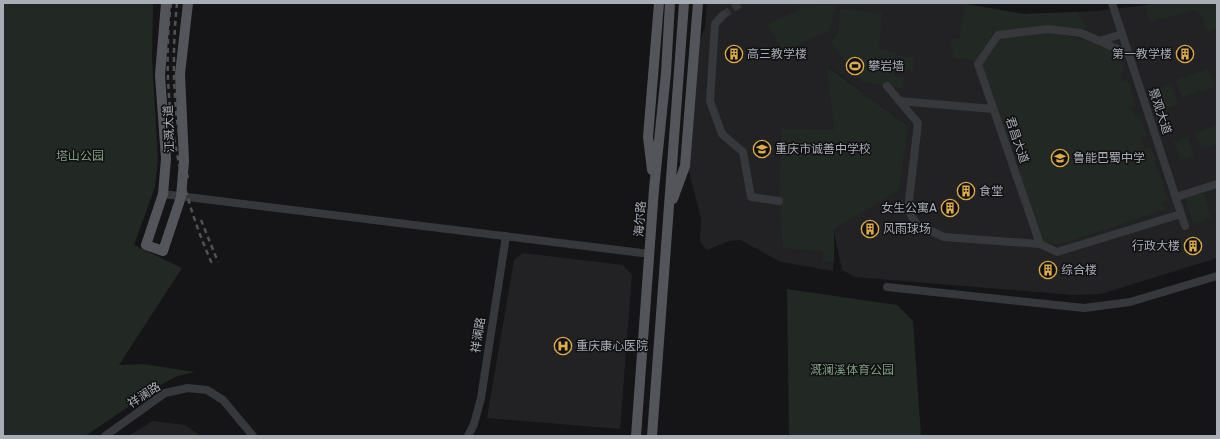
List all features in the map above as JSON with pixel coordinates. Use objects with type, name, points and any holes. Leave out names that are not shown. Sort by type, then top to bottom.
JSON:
[{"type":"main road","name":"江溉大道","points":[[166,3],[160,75],[166,159],[163,194],[146,245],[163,252],[181,197],[184,161],[180,74],[188,3]]},
{"type":"main road","points":[[654,189],[648,137],[659,3]]},
{"type":"main road","name":"海尔路","points":[[636,436],[654,189],[666,73],[670,3]]},
{"type":"main road","points":[[652,436],[684,3]]},
{"type":"main road","points":[[669,212],[685,166],[698,3]]},
{"type":"street","name":"景观大道","points":[[1112,3],[1186,226]]},
{"type":"street","points":[[723,15],[715,24],[710,101],[722,134],[743,152],[751,197],[779,201]]},
{"type":"street","name":"君昌大道","points":[[1040,244],[978,64],[998,35],[1048,29],[1081,33],[1129,54]]},
{"type":"street","points":[[1099,41],[1122,34]]},
{"type":"street","points":[[886,86],[918,123],[908,209],[916,224],[944,237],[1040,244],[1057,252],[1181,214]]},
{"type":"street","points":[[899,101],[993,109]]},
{"type":"street","points":[[1176,197],[1217,184]]},
{"type":"street","points":[[163,194],[650,254]]},
{"type":"street","name":"祥澜路","points":[[468,436],[474,424],[481,398],[506,236]]},
{"type":"street","points":[[887,287],[1084,308],[1130,302],[1217,276]]},
{"type":"street","name":"祥澜路","points":[[105,436],[165,392],[188,388],[207,390],[223,400],[253,436]]},
{"type":"shaded area","name":"鲁能巴蜀中学","points":[[707,3],[961,3],[1024,14],[1098,11],[1162,3],[1217,3],[1217,258],[1101,294],[1074,295],[855,277],[842,270],[834,232],[833,271],[781,262],[740,240],[729,241],[707,250],[700,242],[701,218],[688,168],[698,46],[705,27]],"holes":[[[828,66],[908,126],[835,130]]]},
{"type":"shaded area","name":"重庆康心医院","points":[[523,253],[623,265],[632,275],[620,429],[487,418],[514,260]]},
{"type":"shaded area","points":[[153,421],[185,425],[201,436],[128,436]]},
{"type":"green space","name":"塔山公园","points":[[3,3],[153,3],[152,58],[158,160],[155,187],[134,245],[182,268],[119,365],[143,364],[195,372],[178,376],[164,383],[85,436],[3,436]]},
{"type":"green space","points":[[1162,3],[1217,3],[1217,28],[1207,32],[1201,14],[1194,10],[1150,22],[1145,5]]},
{"type":"green space","points":[[801,4],[836,5],[829,31],[783,51],[767,24],[797,11]]},
{"type":"green space","points":[[965,4],[1024,14],[1077,12],[1088,29],[1047,26],[994,32],[976,60],[954,59],[950,39],[960,39],[961,22]]},
{"type":"green space","points":[[840,9],[882,13],[879,50],[895,52],[896,55],[914,58],[913,71],[894,69],[894,76],[904,77],[903,89],[862,81],[830,42],[838,34]]},
{"type":"green space","points":[[1048,31],[1087,41],[1118,53],[1125,72],[1120,74],[1122,82],[1128,80],[1136,106],[1131,107],[1134,116],[1139,115],[1147,136],[1141,138],[1144,148],[1151,147],[1168,201],[1162,202],[1165,210],[1057,245],[1043,242],[1018,166],[1029,163],[1019,134],[1008,137],[982,64],[1000,40]]},
{"type":"green space","points":[[827,66],[908,126],[899,190],[834,229],[834,261],[823,261],[822,251],[783,248],[779,194],[782,129],[834,130]]},
{"type":"green space","points":[[1208,69],[1215,87],[1182,97],[1176,80]]},
{"type":"green space","points":[[1171,84],[1178,104],[1164,109],[1157,88]]},
{"type":"green space","points":[[1217,125],[1217,144],[1201,149],[1195,133]]},
{"type":"green space","points":[[1188,137],[1194,156],[1180,160],[1174,141]]},
{"type":"green space","points":[[1204,193],[1211,218],[1193,224],[1185,198]]},
{"type":"green space","name":"溉澜溪体育公园","points":[[787,289],[897,305],[913,321],[921,436],[789,436]]},
{"type":"tunnel","points":[[723,15],[741,3]]},
{"type":"railway","points":[[171,3],[168,36],[168,70],[174,137],[189,203],[213,266]]},
{"type":"railway","points":[[177,3],[174,47],[176,113],[188,178]]},
{"type":"railway","points":[[201,220],[218,262]]},
{"type":"place","name":"高三教学楼","points":[[734,54]]},
{"type":"place","name":"第一教学楼","points":[[1185,54]]},
{"type":"place","name":"攀岩墙","points":[[855,66]]},
{"type":"place","name":"重庆市诚善中学校","points":[[762,149]]},
{"type":"place","name":"鲁能巴蜀中学","points":[[1060,158]]},
{"type":"place","name":"食堂","points":[[966,191]]},
{"type":"place","name":"女生公寓A","points":[[950,208]]},
{"type":"place","name":"风雨球场","points":[[870,229]]},
{"type":"place","name":"行政大楼","points":[[1193,246]]},
{"type":"place","name":"综合楼","points":[[1048,270]]},
{"type":"place","name":"重庆康心医院","points":[[563,346]]}]
